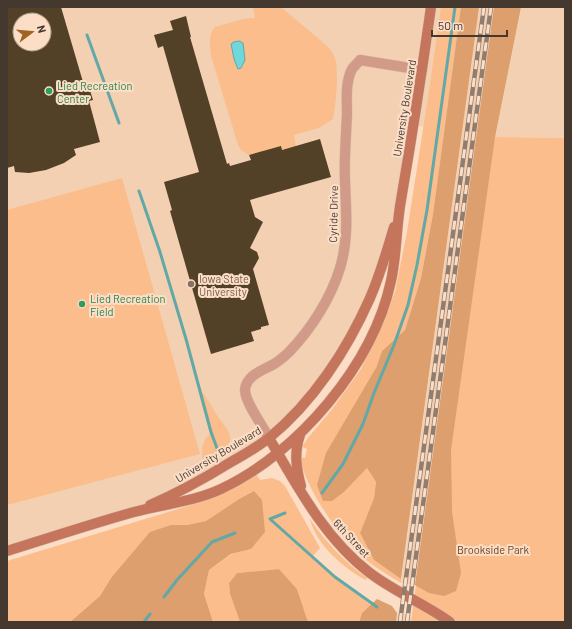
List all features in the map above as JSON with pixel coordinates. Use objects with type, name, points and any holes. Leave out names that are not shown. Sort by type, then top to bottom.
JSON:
[{"type":"main road","name":"University Boulevard","points":[[7,551],[136,512],[197,498],[219,490],[278,454],[325,407],[348,376],[365,349],[385,302],[391,282],[395,260],[399,212],[431,7]]},
{"type":"main road","name":"University Boulevard","points":[[136,512],[213,473],[269,438],[311,396],[326,377],[339,356],[370,298],[399,212]]},
{"type":"main road","points":[[300,433],[296,450],[296,460],[298,474],[305,497]]},
{"type":"main road","name":"6th Street","points":[[269,438],[316,515],[351,557],[389,586],[450,622]]},
{"type":"street","name":"Cyride Drive","points":[[269,438],[248,402],[245,389],[247,383],[253,376],[259,371],[275,364],[290,351],[319,314],[335,285],[347,235],[345,180],[346,133],[348,83],[352,69],[360,60],[422,70]]},
{"type":"shaded area","name":"Iowa State University","points":[[7,7],[565,7],[565,138],[495,137],[477,134],[415,585],[401,583],[462,132],[414,125],[399,212],[380,270],[334,358],[282,426],[159,501],[7,549]]},
{"type":"shaded area","points":[[461,7],[479,7],[401,579],[374,560],[360,533],[374,498],[376,482],[367,468],[345,491],[332,501],[323,501],[317,485],[326,453],[376,368],[382,351],[405,330],[421,278],[433,214]]},
{"type":"shaded area","points":[[494,7],[521,7],[495,137],[451,450],[452,512],[461,573],[456,591],[444,596],[429,593],[415,585]]},
{"type":"shaded area","points":[[254,491],[262,500],[265,532],[251,549],[231,554],[209,570],[204,594],[213,622],[70,622],[100,596],[111,578],[150,532],[171,525],[187,525],[206,521]]},
{"type":"shaded area","points":[[279,569],[297,589],[308,622],[240,622],[230,594],[229,583],[237,573]]},
{"type":"shaded area","points":[[377,599],[392,606],[397,613],[396,622],[359,622],[362,613]]},
{"type":"shaded area","points":[[397,613],[411,615],[411,622],[396,622]]},
{"type":"green space","points":[[253,7],[281,7],[326,45],[335,58],[337,79],[333,119],[319,128],[294,135],[296,146],[282,150],[249,155],[241,150],[238,145],[211,56],[210,40],[211,33],[215,27],[243,19],[255,18]]},
{"type":"green space","points":[[441,7],[461,7],[433,214],[421,278],[405,330],[382,351],[376,368],[345,491],[367,468],[376,482],[374,498],[360,533],[374,560],[401,579],[401,583],[376,568],[346,540],[321,506],[307,480],[300,457],[305,458],[307,449],[302,447],[307,439],[333,408],[361,369],[381,328],[395,292],[407,232]]},
{"type":"green space","name":"Brookside Park","points":[[477,134],[495,137],[565,138],[565,622],[411,622]]},
{"type":"green space","name":"Lied Recreation Field","points":[[122,178],[200,454],[7,505],[7,210]]},
{"type":"green space","points":[[203,393],[227,429],[230,436],[230,441],[228,446],[221,454],[203,464],[203,444],[210,434],[200,398],[200,394]]},
{"type":"green space","points":[[257,475],[260,480],[272,478],[280,481],[285,486],[320,548],[312,557],[335,578],[371,605],[362,613],[359,622],[308,622],[297,589],[279,569],[237,573],[229,583],[230,594],[240,622],[213,622],[204,594],[209,570],[232,554],[251,549],[254,491],[206,521],[187,525],[171,525],[111,578],[100,596],[70,622],[7,622],[7,561],[201,502]]},
{"type":"green space","points":[[310,519],[322,536],[351,565],[367,578],[366,580],[340,562],[324,546],[313,528]]},
{"type":"water","points":[[239,41],[243,43],[245,60],[241,68],[238,69],[231,44]]},
{"type":"building","name":"Lied Recreation Center","points":[[7,7],[61,7],[83,82],[87,81],[93,100],[89,101],[100,142],[74,149],[76,155],[64,163],[46,170],[29,173],[15,172],[14,166],[7,168]]},
{"type":"building","points":[[186,16],[190,37],[227,164],[229,163],[230,166],[251,160],[249,155],[281,146],[282,150],[320,139],[331,177],[250,200],[255,217],[263,222],[250,248],[257,252],[259,258],[253,269],[269,325],[251,332],[254,341],[211,354],[170,211],[172,210],[164,182],[199,172],[163,46],[158,48],[154,35],[173,30],[170,21]]},
{"type":"waterway","points":[[322,493],[343,464],[363,424],[408,305],[427,210],[455,7]]},
{"type":"waterway","points":[[87,35],[119,123]]},
{"type":"waterway","points":[[139,191],[160,252],[186,339],[211,432],[218,451]]},
{"type":"waterway","points":[[285,513],[270,519],[335,577],[377,607]]},
{"type":"waterway","points":[[164,597],[177,580],[212,542],[235,533]]},
{"type":"waterway","points":[[144,622],[150,614]]},
{"type":"railway","points":[[400,622],[484,7]]},
{"type":"railway","points":[[407,622],[491,7]]},
{"type":"place","name":"Lied Recreation Center","points":[[49,91]]},
{"type":"place","name":"Iowa State University","points":[[191,284]]},
{"type":"place","name":"Lied Recreation Field","points":[[82,304]]}]
